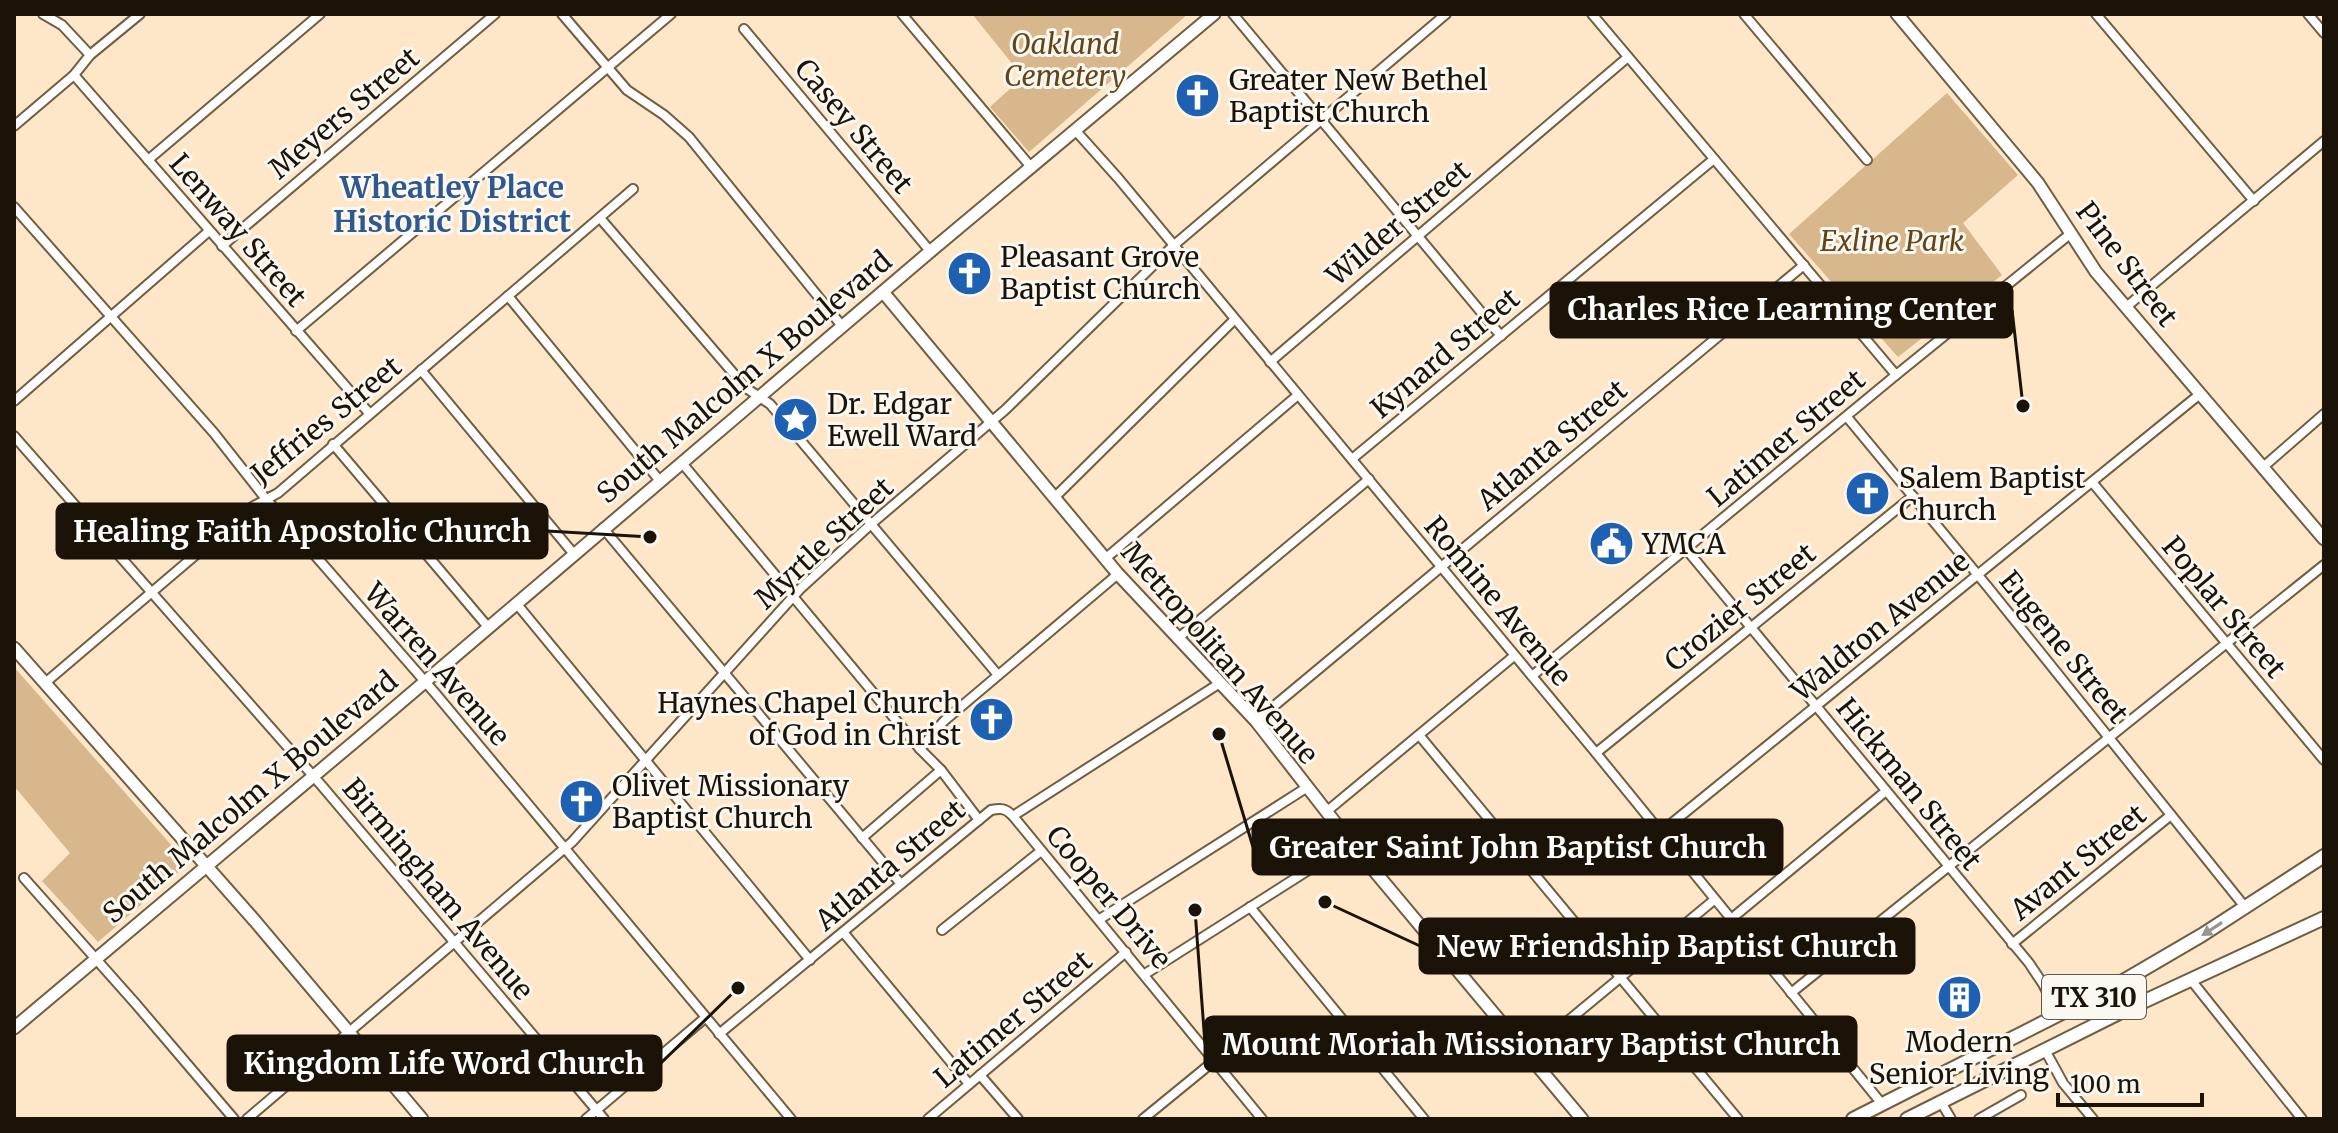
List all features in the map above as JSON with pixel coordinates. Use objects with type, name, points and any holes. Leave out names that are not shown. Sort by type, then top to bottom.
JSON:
[{"type":"main road","name":"TX 310","points":[[1853,1119],[2059,1015],[2158,961],[2324,856]]},
{"type":"main road","name":"TX 310","points":[[1907,1119],[2324,918]]},
{"type":"street","points":[[43,14],[62,25],[90,55]]},
{"type":"street","points":[[14,126],[74,75],[90,55],[140,14]]},
{"type":"street","points":[[148,160],[320,14]]},
{"type":"street","name":"Meyers Street","points":[[222,246],[495,14]]},
{"type":"street","points":[[562,14],[627,90],[664,115],[689,137],[842,326]]},
{"type":"street","points":[[296,331],[671,14]]},
{"type":"street","points":[[902,14],[1031,167]]},
{"type":"street","name":"South Malcolm X Boulevard","points":[[14,1028],[1214,14]]},
{"type":"street","points":[[1233,14],[1501,336]]},
{"type":"street","name":"Myrtle Street","points":[[247,1119],[565,848],[793,597],[870,525],[993,422],[1173,246],[1446,14]]},
{"type":"street","points":[[1592,14],[1896,375]]},
{"type":"street","points":[[1744,14],[1867,160]]},
{"type":"street","name":"Pine Street","points":[[1897,14],[2038,183],[2086,260],[2125,308],[2324,539]]},
{"type":"street","points":[[2096,14],[2254,201]]},
{"type":"street","points":[[2308,14],[2324,33]]},
{"type":"street","name":"Casey Street","points":[[744,29],[930,251]]},
{"type":"street","name":"Wilder Street","points":[[1270,362],[1628,57]]},
{"type":"street","name":"Lenway Street","points":[[74,75],[369,413]]},
{"type":"street","name":"Romine Avenue","points":[[1075,130],[1369,479],[1882,1104]]},
{"type":"street","points":[[2125,308],[2324,141]]},
{"type":"street","name":"Kynard Street","points":[[1352,459],[1714,159]]},
{"type":"street","name":"Jeffries Street","points":[[45,683],[252,507],[278,493],[633,189]]},
{"type":"street","name":"Warren Avenue","points":[[14,207],[214,433],[266,499],[424,681],[791,1119]]},
{"type":"street","points":[[600,218],[746,388],[770,404],[998,675]]},
{"type":"street","points":[[14,401],[209,231]]},
{"type":"street","name":"Latimer Street","points":[[1532,676],[2070,234]]},
{"type":"street","name":"Atlanta Street","points":[[1256,721],[1804,265]]},
{"type":"street","name":"Metropolitan Avenue","points":[[883,292],[1118,574],[1256,721],[1351,843],[1582,1119]]},
{"type":"street","points":[[508,296],[660,481]]},
{"type":"street","points":[[1055,497],[1234,320]]},
{"type":"street","points":[[421,370],[573,553]]},
{"type":"street","name":"Waldron Avenue","points":[[1661,832],[2200,394]]},
{"type":"street","points":[[1106,558],[1298,395]]},
{"type":"street","points":[[2262,468],[2324,414]]},
{"type":"street","name":"Eugene Street","points":[[1847,417],[2245,907]]},
{"type":"street","name":"Birmingham Avenue","points":[[14,436],[313,776],[604,1119]]},
{"type":"street","points":[[333,444],[488,627]]},
{"type":"street","points":[[682,463],[920,749],[941,770],[979,820]]},
{"type":"street","points":[[1177,639],[1369,479]]},
{"type":"street","name":"Poplar Street","points":[[2092,482],[2324,760]]},
{"type":"street","name":"Crozier Street","points":[[1596,753],[1913,496]]},
{"type":"street","points":[[603,528],[901,884]]},
{"type":"street","name":"Hickman Street","points":[[1686,549],[2012,944],[2043,984],[2059,1015]]},
{"type":"street","points":[[1791,993],[2324,565]]},
{"type":"street","points":[[920,749],[944,721],[1118,574]]},
{"type":"street","points":[[516,603],[810,960]]},
{"type":"street","points":[[14,648],[255,921],[422,1119]]},
{"type":"street","points":[[1326,812],[1514,656]]},
{"type":"street","name":"Atlanta Street","points":[[719,1034],[991,810],[1006,809],[1013,816],[1220,683]]},
{"type":"street","points":[[1419,735],[1738,1119]]},
{"type":"street","points":[[862,838],[941,770]]},
{"type":"street","name":"Latimer Street","points":[[1100,919],[1306,788]]},
{"type":"street","points":[[1731,919],[1886,791]]},
{"type":"street","name":"Avant Street","points":[[2012,944],[2171,815]]},
{"type":"street","name":"Cooper Drive","points":[[1013,816],[1262,1119]]},
{"type":"street","points":[[1145,974],[1351,843]]},
{"type":"street","points":[[942,930],[1041,851]]},
{"type":"street","points":[[24,878],[234,1119]]},
{"type":"street","points":[[1528,1054],[1714,900]]},
{"type":"street","points":[[1250,907],[1424,1119]]},
{"type":"street","points":[[843,932],[969,1084]]},
{"type":"street","name":"Latimer Street","points":[[928,1119],[1126,952]]},
{"type":"street","points":[[2191,980],[2302,1119]]},
{"type":"street","points":[[586,1119],[705,1018]]},
{"type":"street","points":[[2045,1050],[2063,1083],[2093,1119]]},
{"type":"street","points":[[1143,1119],[1214,1061]]},
{"type":"street","points":[[980,1075],[1018,1119]]},
{"type":"street","points":[[1979,1119],[2021,1095]]},
{"type":"street","points":[[1941,1102],[1951,1119]]},
{"type":"green space","name":"Oakland Cemetery","points":[[972,14],[1188,14],[1029,152],[990,107],[1023,77]]},
{"type":"green space","name":"Exline Park","points":[[1947,93],[2018,175],[1963,223],[2002,275],[1898,357],[1789,234]]},
{"type":"green space","points":[[14,667],[188,864],[98,942],[42,881],[70,853],[14,786]]},
{"type":"place","name":"Greater New Bethel Baptist Church","points":[[1198,96]]},
{"type":"place","name":"Pleasant Grove Baptist Church","points":[[969,273]]},
{"type":"place","name":"Charles Rice Learning Center","points":[[2023,406]]},
{"type":"place","name":"Dr. Edgar Ewell Ward","points":[[796,420]]},
{"type":"place","name":"Salem Baptist Church","points":[[1868,494]]},
{"type":"place","name":"Healing Faith Apostolic Church","points":[[650,537]]},
{"type":"place","name":"YMCA","points":[[1611,544]]},
{"type":"place","name":"Haynes Chapel Church of God in Christ","points":[[992,719]]},
{"type":"place","name":"Greater Saint John Baptist Church","points":[[1219,734]]},
{"type":"place","name":"Olivet Missionary Baptist Church","points":[[581,802]]},
{"type":"place","name":"New Friendship Baptist Church","points":[[1325,902]]},
{"type":"place","name":"Mount Moriah Missionary Baptist Church","points":[[1195,910]]},
{"type":"place","name":"Kingdom Life Word Church","points":[[738,988]]},
{"type":"place","name":"Modern Senior Living","points":[[1959,997]]},
{"type":"district","name":"Wheatley Place Historic District","points":[[452,204]]}]
